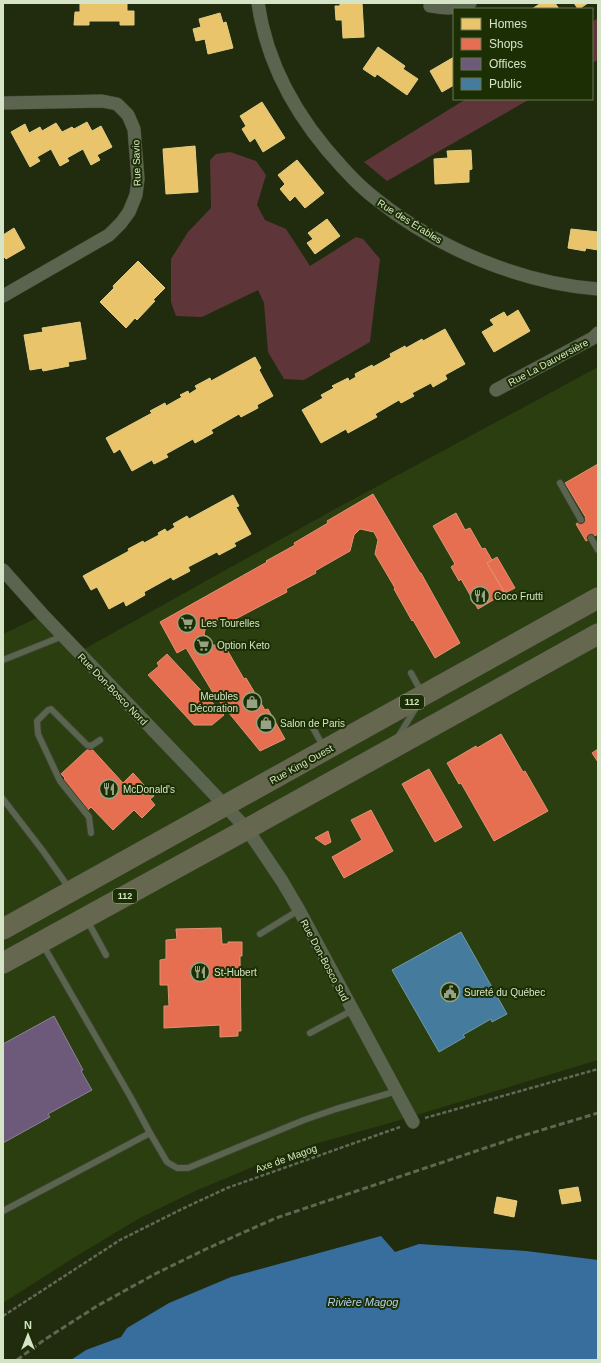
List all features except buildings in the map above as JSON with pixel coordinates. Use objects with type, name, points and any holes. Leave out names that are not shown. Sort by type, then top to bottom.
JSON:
[{"type":"main road","name":"Rue King Ouest","points":[[3,929],[598,598]]},
{"type":"main road","name":"112","points":[[3,963],[247,830],[598,634]]},
{"type":"street","name":"Rue des Érables","points":[[258,3],[267,43],[278,73],[289,96],[331,154],[374,198],[397,215],[458,250],[495,266],[557,284],[598,289]]},
{"type":"street","points":[[454,8],[470,3]]},
{"type":"street","points":[[430,6],[443,9],[453,8]]},
{"type":"street","name":"Rue Savio","points":[[3,103],[102,100],[117,104],[128,115],[134,129],[138,179],[136,195],[129,212],[110,235],[3,296]]},
{"type":"street","name":"Rue La Dauversière","points":[[496,390],[593,338],[598,332]]},
{"type":"street","name":"Rue Don-Bosco Nord","points":[[3,570],[63,636],[225,806]]},
{"type":"street","name":"Rue Don-Bosco Sud","points":[[225,806],[247,830],[282,881],[413,1122]]},
{"type":"lane","points":[[560,483],[581,520]]},
{"type":"lane","points":[[591,538],[598,550]]},
{"type":"lane","points":[[3,660],[63,636]]},
{"type":"lane","points":[[392,749],[423,696],[411,674]]},
{"type":"lane","points":[[91,833],[89,817],[60,781],[38,734],[37,721],[51,709],[87,745],[91,746],[100,740]]},
{"type":"lane","points":[[312,726],[326,750]]},
{"type":"lane","points":[[3,799],[44,851],[71,892]]},
{"type":"lane","points":[[260,934],[299,910]]},
{"type":"lane","points":[[86,917],[106,955]]},
{"type":"lane","points":[[41,942],[167,1162],[178,1168],[188,1168],[304,1120],[397,1091]]},
{"type":"lane","points":[[310,1033],[353,1010]]},
{"type":"lane","points":[[3,1211],[150,1133]]},
{"type":"path","name":"Axe de Magog","points":[[3,1316],[120,1240],[182,1208],[227,1188],[413,1122],[598,1069]]},
{"type":"shaded area","points":[[598,18],[598,60],[593,62],[593,21]]},
{"type":"shaded area","points":[[464,100],[528,100],[387,181],[364,162]]},
{"type":"shaded area","points":[[230,152],[256,161],[266,175],[257,205],[265,220],[286,229],[310,266],[356,237],[363,239],[380,259],[370,342],[304,380],[284,379],[268,352],[264,303],[258,290],[202,317],[176,316],[171,302],[171,259],[188,232],[211,208],[210,160],[216,154]]},
{"type":"shaded area","points":[[598,367],[598,1060],[397,1121],[311,1145],[253,1167],[193,1192],[140,1218],[3,1303],[3,634],[43,615],[79,652],[326,514]]},
{"type":"water","name":"Rivière Magog","points":[[381,1236],[395,1252],[419,1244],[526,1251],[598,1260],[598,1360],[71,1360],[86,1350],[121,1337],[127,1328],[169,1303],[231,1277]]},
{"type":"railway","points":[[17,1360],[44,1340],[97,1306],[155,1274],[206,1249],[276,1218],[515,1138],[598,1113]]},
{"type":"place","name":"Coco Frutti","points":[[480,596]]},
{"type":"place","name":"Les Tourelles","points":[[187,623]]},
{"type":"place","name":"Option Keto","points":[[203,645]]},
{"type":"place","name":"Meubles Décoration","points":[[252,702]]},
{"type":"place","name":"Salon de Paris","points":[[266,723]]},
{"type":"place","name":"McDonald's","points":[[109,789]]},
{"type":"place","name":"St-Hubert","points":[[200,972]]},
{"type":"place","name":"Sureté du Québec","points":[[450,992]]}]
